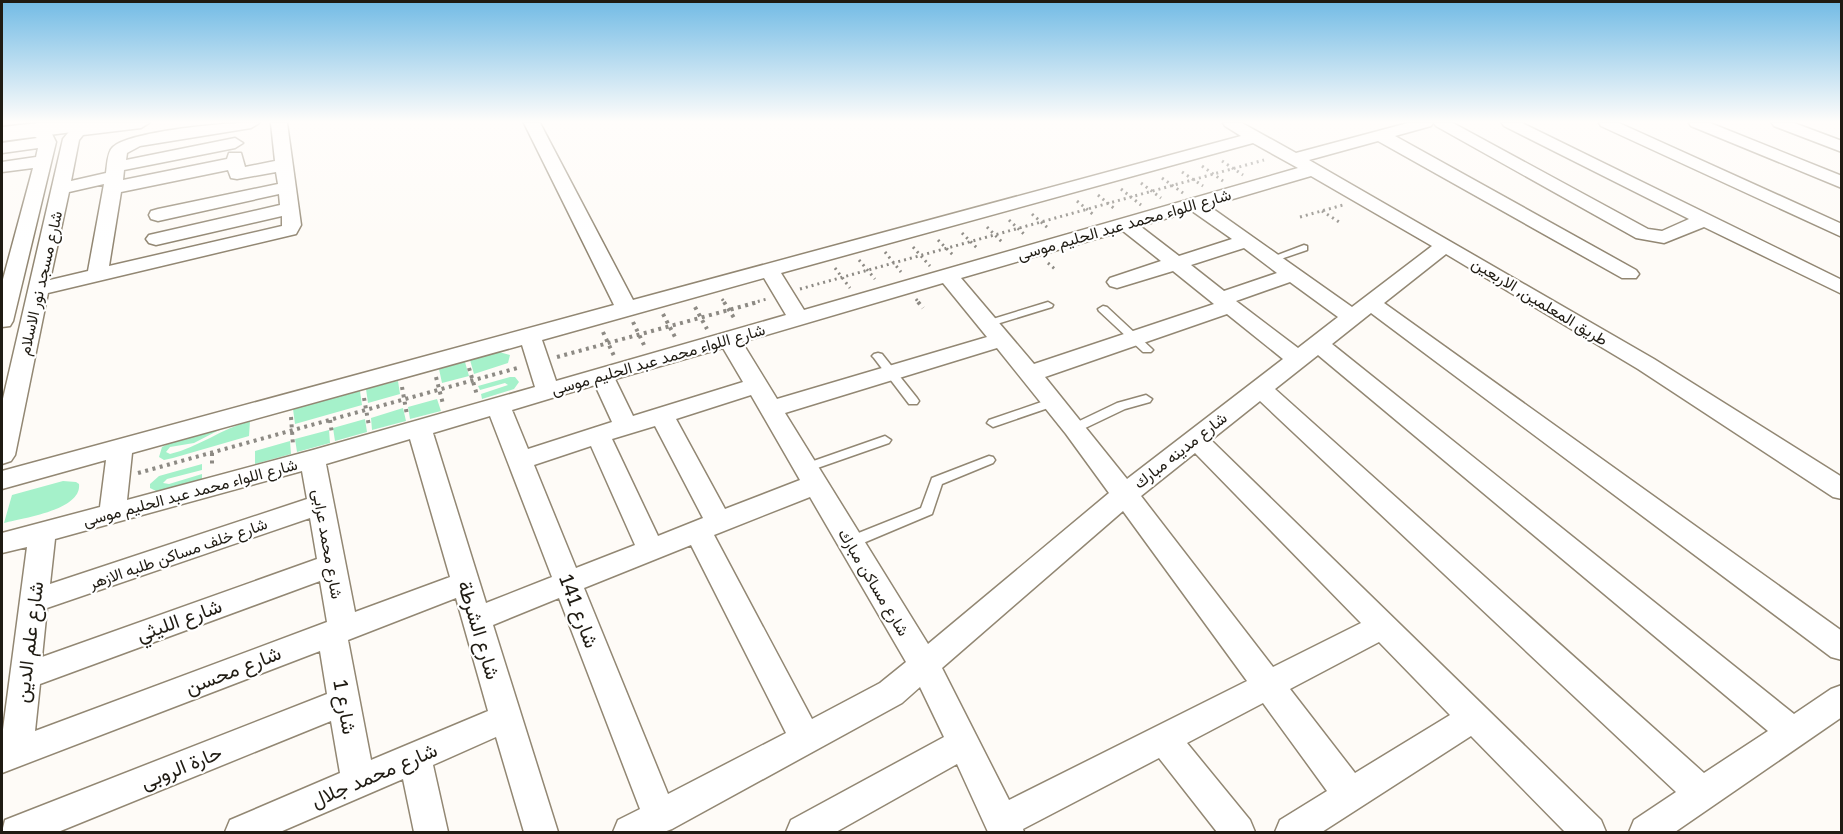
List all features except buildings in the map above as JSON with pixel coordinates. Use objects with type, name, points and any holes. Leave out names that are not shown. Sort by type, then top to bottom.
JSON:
[{"type":"street","name":"شارع مسجد نور الاسلام","points":[[2,321],[23,238],[32,162]]},
{"type":"street","name":"شارع مسجد نور الاسلام","points":[[2,454],[66,162]]},
{"type":"street","points":[[97,276],[117,162]]},
{"type":"street","points":[[61,188],[114,177],[168,162]]},
{"type":"street","points":[[38,289],[284,232],[291,227],[284,162]]},
{"type":"street","points":[[552,162],[626,308]]},
{"type":"street","points":[[2,480],[1166,162]]},
{"type":"street","name":"شارع اللواء محمد عبد الحليم موسى","points":[[2,543],[371,442],[1205,201],[1294,162]]},
{"type":"street","name":"طريق المعلمين, الاربعين","points":[[1298,162],[1445,245],[1646,364],[1842,490]]},
{"type":"street","points":[[1428,162],[1629,274]]},
{"type":"street","points":[[1512,162],[1642,234],[1664,237],[1704,220]]},
{"type":"street","points":[[1588,162],[1842,288]]},
{"type":"street","points":[[1692,162],[1842,231]]},
{"type":"street","points":[[1791,162],[1842,183]]},
{"type":"street","points":[[114,177],[235,163],[238,174],[284,165]]},
{"type":"street","points":[[158,215],[287,187]]},
{"type":"street","points":[[154,263],[159,195]]},
{"type":"street","points":[[1205,201],[1246,241],[1293,274],[1361,310],[1842,648]]},
{"type":"street","points":[[156,238],[289,209]]},
{"type":"street","points":[[1122,225],[1225,303],[1307,351],[1793,732]]},
{"type":"street","points":[[2,243],[23,238]]},
{"type":"street","points":[[1117,282],[1246,241]]},
{"type":"street","name":"شارع مدينه مبارك","points":[[630,832],[891,693],[1124,495],[1445,245]]},
{"type":"street","points":[[768,270],[799,318]]},
{"type":"street","points":[[952,274],[994,332],[1075,429],[1351,795]]},
{"type":"street","points":[[1029,374],[1141,344],[1225,303],[1293,274]]},
{"type":"street","points":[[520,460],[662,415],[764,397],[994,332]]},
{"type":"street","points":[[530,335],[548,391]]},
{"type":"street","name":"شارع مساكن مبارك","points":[[729,338],[925,666],[1004,827]]},
{"type":"street","points":[[611,373],[626,427]]},
{"type":"street","points":[[1260,388],[1702,794]]},
{"type":"street","name":"شارع 141","points":[[489,408],[520,460],[660,817]]},
{"type":"street","points":[[662,415],[709,527],[806,740]]},
{"type":"street","name":"شارع الشرطة","points":[[415,429],[541,832]]},
{"type":"street","points":[[598,435],[651,550]]},
{"type":"street","points":[[1195,438],[1589,832]]},
{"type":"street","points":[[112,513],[120,447]]},
{"type":"street","name":"شارع محمد عرابى","points":[[304,461],[321,504],[332,565],[338,631]]},
{"type":"street","points":[[476,619],[709,527],[811,476]]},
{"type":"street","name":"شارع خلف مساكن طلبه الازهر","points":[[34,601],[321,504]]},
{"type":"street","name":"شارع علم الدين","points":[[9,755],[25,676],[42,532]]},
{"type":"street","name":"شارع الليثي","points":[[25,676],[332,565]]},
{"type":"street","name":"شارع محسن","points":[[9,755],[465,583]]},
{"type":"street","points":[[1004,827],[1164,739],[1383,626]]},
{"type":"street","name":"شارع 1","points":[[338,631],[344,701],[358,782]]},
{"type":"street","points":[[1646,832],[1842,699]]},
{"type":"street","name":"حارة الروبى","points":[[17,832],[344,701]]},
{"type":"street","points":[[1292,832],[1474,717]]},
{"type":"street","name":"شارع محمد جلال","points":[[242,832],[506,718]]},
{"type":"street","points":[[1164,739],[1238,832]]},
{"type":"street","points":[[803,832],[962,744]]},
{"type":"street","points":[[415,758],[431,832]]},
{"type":"lane","points":[[1272,259],[1304,248]]},
{"type":"lane","points":[[994,332],[1048,305]]},
{"type":"lane","points":[[1103,309],[1141,344]]},
{"type":"lane","points":[[884,364],[913,401]]},
{"type":"lane","points":[[1075,429],[1121,406],[1146,399]]},
{"type":"lane","points":[[993,423],[1053,402]]},
{"type":"lane","points":[[811,476],[885,440]]},
{"type":"lane","points":[[851,542],[927,511],[937,481],[989,459]]},
{"type":"path","points":[[1173,185],[1177,162]]},
{"type":"path","points":[[1179,162],[1205,201]]},
{"type":"path","points":[[1184,162],[1214,174]]},
{"type":"path","points":[[1193,162],[1233,169]]},
{"type":"path","points":[[116,480],[1173,185],[1233,169],[1289,162]]},
{"type":"path","points":[[1205,201],[1233,169]]},
{"type":"path","points":[[1205,201],[1214,174]]},
{"type":"path","points":[[1116,175],[1152,191],[1205,201]]},
{"type":"path","points":[[1116,175],[1131,197]]},
{"type":"path","points":[[1084,184],[1108,203],[1122,225]]},
{"type":"path","points":[[1173,185],[1205,201]]},
{"type":"path","points":[[1063,189],[1087,209],[1122,225]]},
{"type":"path","points":[[1131,197],[1205,201]]},
{"type":"path","points":[[1300,217],[1363,198]]},
{"type":"path","points":[[1018,201],[1064,242]]},
{"type":"path","points":[[996,208],[1040,249]]},
{"type":"path","points":[[1321,211],[1338,222]]},
{"type":"path","points":[[973,214],[1016,255]]},
{"type":"path","points":[[949,220],[991,263]]},
{"type":"path","points":[[925,227],[946,249],[952,274]]},
{"type":"path","points":[[901,233],[921,256],[952,274]]},
{"type":"path","points":[[874,240],[913,285]]},
{"type":"path","points":[[849,248],[886,293]]},
{"type":"path","points":[[824,254],[860,301]]},
{"type":"path","points":[[713,284],[729,309],[729,338]]},
{"type":"path","points":[[686,292],[700,317],[729,338]]},
{"type":"path","points":[[655,300],[683,352]]},
{"type":"path","points":[[626,308],[652,361]]},
{"type":"path","points":[[596,317],[608,343],[611,373]]},
{"type":"path","points":[[465,352],[472,380],[489,408]]},
{"type":"path","points":[[433,361],[447,420]]},
{"type":"path","points":[[399,371],[404,399],[415,429]]},
{"type":"path","points":[[362,381],[371,442]]},
{"type":"path","points":[[290,400],[292,431],[304,461]]},
{"type":"green space","points":[[499,352],[510,355],[508,363],[474,374],[470,360]]},
{"type":"green space","points":[[465,362],[469,376],[442,383],[439,369]]},
{"type":"green space","points":[[515,377],[519,382],[514,389],[482,399],[481,394],[508,385],[505,383],[480,390],[478,386]]},
{"type":"green space","points":[[398,381],[400,394],[368,403],[366,389]]},
{"type":"green space","points":[[360,391],[362,405],[295,424],[293,409]]},
{"type":"green space","points":[[437,399],[441,411],[410,419],[408,407]]},
{"type":"green space","points":[[403,408],[406,421],[372,430],[371,418]]},
{"type":"green space","points":[[365,419],[367,432],[335,441],[333,428]]},
{"type":"green space","points":[[250,421],[249,436],[173,458],[164,460],[159,457],[162,447],[170,443],[223,428],[194,443],[170,447],[166,452],[170,454]]},
{"type":"green space","points":[[329,430],[330,443],[297,452],[295,439]]},
{"type":"green space","points":[[290,441],[291,454],[255,464],[255,451]]},
{"type":"green space","points":[[202,464],[202,470],[167,479],[163,483],[169,484],[202,474],[202,480],[158,492],[150,488],[150,484],[159,476]]},
{"type":"green space","points":[[63,481],[79,484],[77,493],[71,500],[50,511],[4,523],[12,495]]}]
